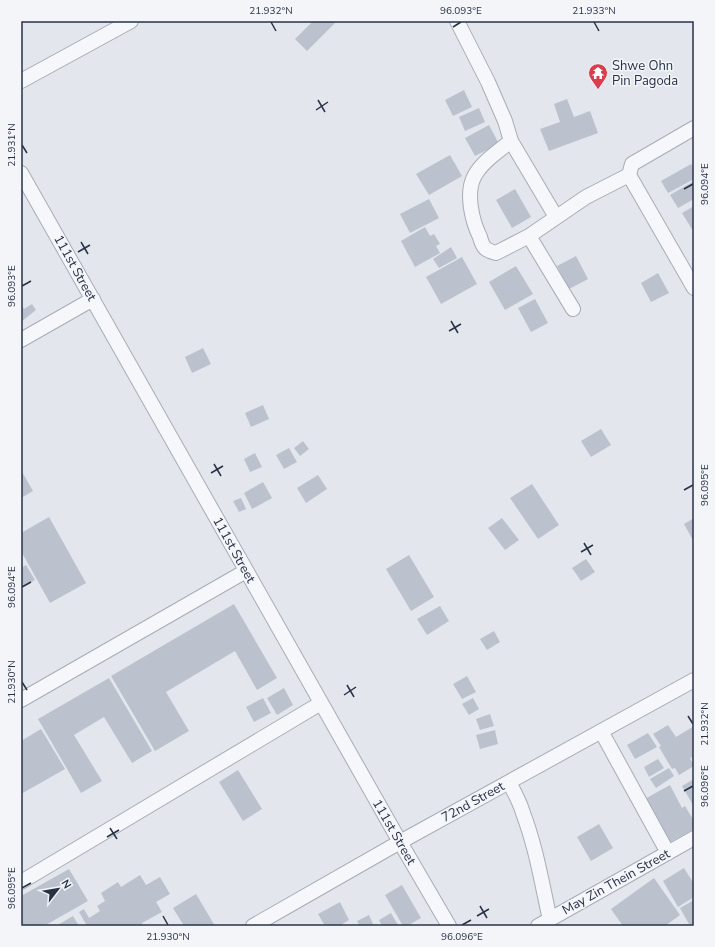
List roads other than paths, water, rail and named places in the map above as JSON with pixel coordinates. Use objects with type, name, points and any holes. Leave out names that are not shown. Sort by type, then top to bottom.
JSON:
[{"type":"street","points":[[21,81],[131,21]]},
{"type":"street","points":[[457,21],[488,82],[505,121],[511,141],[556,217]]},
{"type":"street","points":[[694,128],[632,164],[629,175],[694,288]]},
{"type":"street","points":[[511,141],[487,161],[475,175],[471,185],[470,206],[476,229],[484,248],[489,251],[496,253],[530,236],[586,197],[629,175]]},
{"type":"street","name":"111st Street","points":[[21,173],[449,926]]},
{"type":"street","points":[[530,236],[573,309]]},
{"type":"street","points":[[21,340],[93,299]]},
{"type":"street","points":[[21,700],[246,571]]},
{"type":"street","name":"72nd Street","points":[[252,926],[400,842],[694,680]]},
{"type":"street","points":[[21,882],[321,703]]},
{"type":"street","points":[[601,731],[668,852]]},
{"type":"street","points":[[509,782],[523,811],[536,854],[544,923]]},
{"type":"street","name":"May Zin Thein Street","points":[[544,923],[694,838]]},
{"type":"place","name":"Shwe Ohn Pin Pagoda","points":[[598,90]]}]
